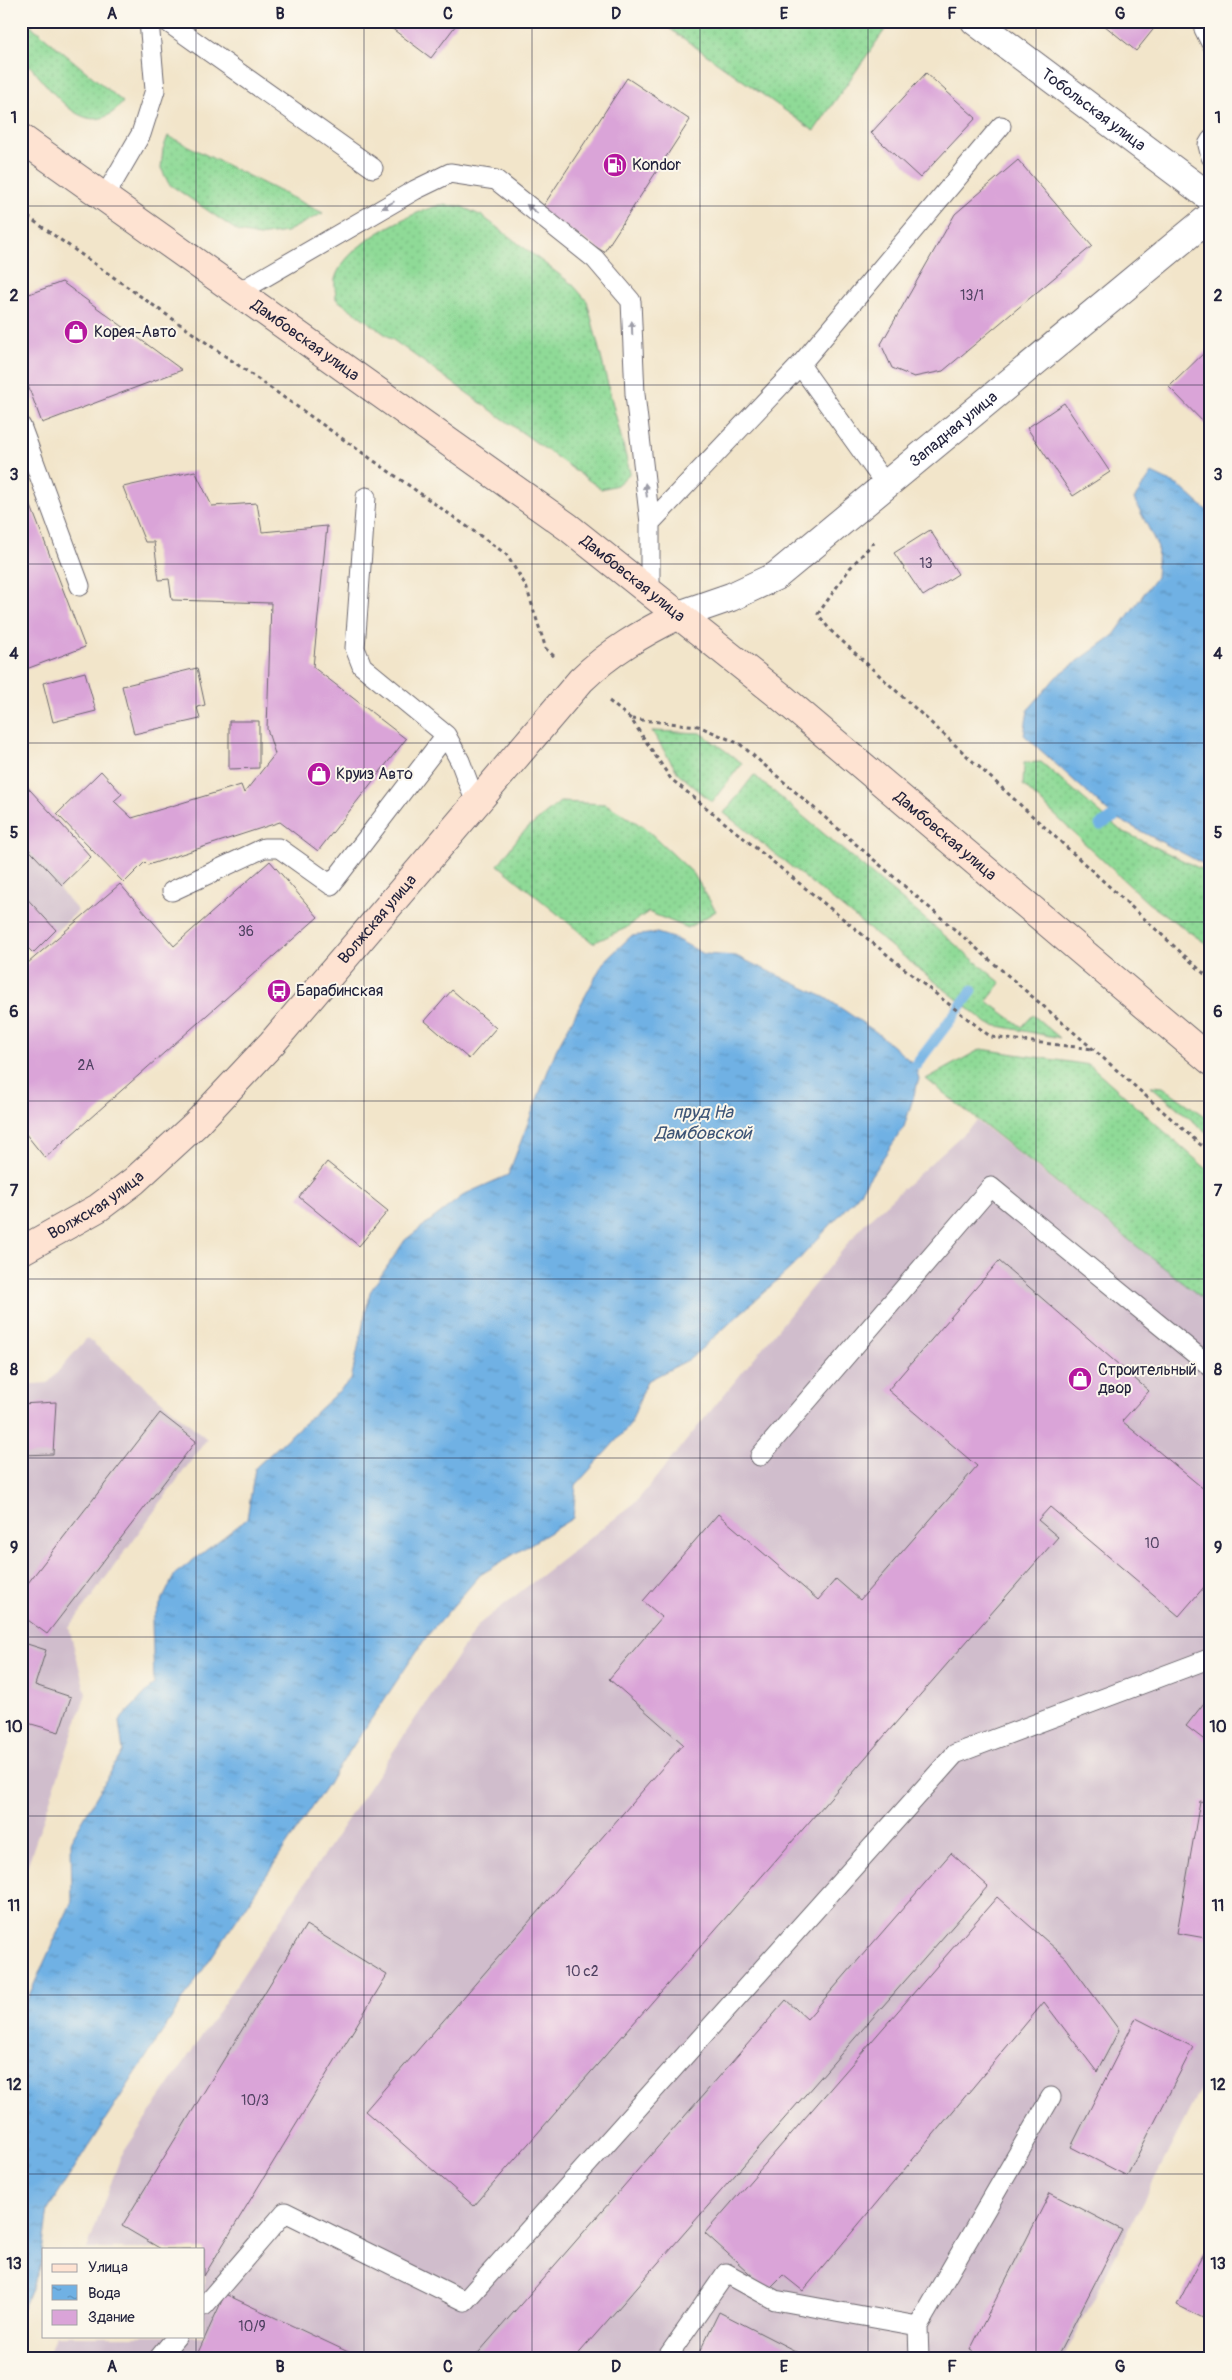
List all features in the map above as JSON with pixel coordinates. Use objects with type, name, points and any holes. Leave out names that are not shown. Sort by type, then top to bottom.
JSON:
[{"type":"main road","name":"Дамбовская улица","points":[[21,138],[568,527],[650,591],[831,739],[1211,1061]]},
{"type":"main road","name":"Волжская улица","points":[[21,1251],[98,1208],[134,1181],[196,1124],[272,1043],[581,680],[619,648],[642,633],[679,615]]},
{"type":"street","name":"Тобольская улица","points":[[976,22],[1211,198]]},
{"type":"street","name":"Западная улица","points":[[679,615],[731,597],[776,576],[1211,216]]},
{"type":"lane","points":[[105,196],[141,134],[155,90],[148,21]]},
{"type":"lane","points":[[166,21],[374,168]]},
{"type":"lane","points":[[1210,21],[1204,29],[1211,43]]},
{"type":"lane","points":[[650,523],[800,365],[1001,126]]},
{"type":"lane","points":[[1211,140],[1208,145],[1211,157]]},
{"type":"lane","points":[[239,292],[415,190],[450,172],[496,180],[596,259],[631,301],[635,394],[650,523],[650,591]]},
{"type":"lane","points":[[800,365],[886,485]]},
{"type":"lane","points":[[21,426],[80,586]]},
{"type":"lane","points":[[366,496],[355,648],[362,666],[446,735],[460,761],[476,803]]},
{"type":"lane","points":[[172,891],[264,848],[279,848],[331,885],[446,735]]},
{"type":"lane","points":[[760,1456],[991,1187],[1211,1367]]},
{"type":"lane","points":[[205,2305],[285,2212],[465,2301],[955,1754],[1211,1658]]},
{"type":"lane","points":[[919,2359],[918,2326],[1051,2097]]},
{"type":"lane","points":[[666,2359],[726,2273],[775,2300],[918,2326]]},
{"type":"lane","points":[[158,2359],[175,2338]]},
{"type":"path","points":[[21,212],[506,554],[526,586],[546,649],[581,680]]},
{"type":"path","points":[[830,630],[1211,980]]},
{"type":"path","points":[[1093,1049],[991,1036],[927,987],[671,779],[631,718],[698,726],[740,744],[1093,1049],[1211,1154]]},
{"type":"shaded area","points":[[21,780],[91,857],[59,889],[78,911],[33,953],[21,941]]},
{"type":"shaded area","points":[[977,1121],[1211,1305],[1211,2068],[1063,2359],[47,2359],[54,2338],[205,2338],[205,2248],[87,2248],[121,2156],[479,1624],[636,1502],[864,1224]]},
{"type":"shaded area","points":[[87,1338],[207,1439],[69,1628],[86,1694],[21,1885],[21,1385],[48,1383]]},
{"type":"green space","points":[[21,21],[25,21],[123,102],[109,115],[95,119],[81,116],[68,107],[21,56]]},
{"type":"green space","points":[[659,21],[891,21],[814,131]]},
{"type":"green space","points":[[168,136],[323,213],[286,232],[259,236],[239,232],[169,184],[161,168],[163,149]]},
{"type":"green space","points":[[440,205],[460,206],[482,216],[573,285],[587,301],[630,473],[617,485],[601,489],[336,299],[335,279],[341,266],[351,254],[379,232],[395,223]]},
{"type":"green space","points":[[652,731],[701,733],[742,763],[712,802],[678,773]]},
{"type":"green space","points":[[1041,762],[1120,830],[1211,874],[1211,947],[1148,903],[1023,785],[1024,763]]},
{"type":"green space","points":[[754,775],[1001,983],[987,1001],[1022,1027],[1033,1015],[1060,1038],[988,1024],[724,813]]},
{"type":"green space","points":[[560,802],[606,804],[645,828],[693,873],[716,911],[688,928],[648,912],[626,928],[593,943],[498,865],[521,834]]},
{"type":"green space","points":[[981,1049],[1090,1065],[1211,1173],[1211,1305],[926,1079]]},
{"type":"green space","points":[[1151,1086],[1163,1087],[1211,1121],[1211,1136]]},
{"type":"water","points":[[1152,473],[1179,486],[1211,514],[1211,868],[1114,817],[1024,735],[1028,710],[1056,677],[1114,635],[1156,577],[1158,547],[1134,499]]},
{"type":"water","name":"пруд На Дамбовской","points":[[657,933],[676,939],[704,954],[736,956],[826,998],[876,1032],[915,1065],[919,1079],[904,1127],[857,1196],[793,1266],[690,1359],[647,1381],[630,1425],[576,1485],[573,1518],[480,1575],[427,1636],[192,1986],[48,2209],[40,2268],[21,2313],[21,2013],[72,1901],[71,1840],[123,1751],[119,1721],[154,1684],[152,1621],[175,1574],[247,1519],[255,1468],[351,1380],[370,1292],[405,1240],[465,1194],[508,1175],[556,1050],[603,963],[631,936]]},
{"type":"building","points":[[382,21],[459,21],[431,58]]},
{"type":"building","points":[[1099,21],[1160,21],[1136,51]]},
{"type":"building","points":[[926,73],[976,118],[920,178],[871,133]]},
{"type":"building","name":"Kondor","points":[[627,78],[690,120],[604,252],[540,211]]},
{"type":"building","points":[[1018,160],[1092,246],[943,371],[914,377],[892,368],[881,344],[955,214]]},
{"type":"building","name":"Корея-Авто","points":[[62,282],[182,370],[42,423],[21,367],[21,297]]},
{"type":"building","points":[[1211,346],[1211,430],[1169,387]]},
{"type":"building","points":[[1064,403],[1110,472],[1073,496],[1027,428]]},
{"type":"building","points":[[195,471],[212,506],[257,503],[262,532],[327,526],[313,667],[406,739],[318,851],[280,822],[148,865],[145,862],[124,883],[57,814],[101,771],[122,794],[114,801],[132,818],[241,785],[244,793],[275,754],[267,729],[271,603],[172,600],[169,579],[159,580],[154,542],[145,542],[123,487]]},
{"type":"building","points":[[21,480],[85,647],[21,671]]},
{"type":"building","points":[[930,530],[958,574],[923,596],[894,553]]},
{"type":"building","points":[[197,668],[205,705],[197,707],[200,719],[134,734],[122,686]]},
{"type":"building","points":[[85,672],[96,711],[53,722],[43,683]]},
{"type":"building","points":[[229,721],[259,721],[259,768],[229,769]]},
{"type":"building","points":[[21,780],[91,857],[62,885],[21,841]]},
{"type":"building","points":[[270,861],[318,917],[45,1158],[21,1128],[21,969],[120,884],[174,946]]},
{"type":"building","points":[[21,892],[56,930],[33,953],[21,941]]},
{"type":"building","points":[[452,990],[496,1028],[469,1059],[425,1021]]},
{"type":"building","points":[[327,1162],[388,1211],[359,1246],[299,1197]]},
{"type":"building","points":[[999,1261],[1149,1391],[1122,1421],[1211,1495],[1211,1579],[1179,1616],[1050,1507],[1038,1520],[1058,1537],[474,2206],[365,2111],[683,1744],[609,1679],[662,1617],[643,1601],[718,1514],[818,1600],[836,1579],[860,1600],[977,1466],[888,1390]]},
{"type":"building","points":[[56,1402],[53,1454],[21,1455],[21,1404]]},
{"type":"building","points":[[160,1413],[196,1441],[47,1634],[21,1615],[21,1592]]},
{"type":"building","points":[[21,1642],[46,1650],[35,1685],[71,1697],[59,1732],[21,1721]]},
{"type":"building","points":[[1211,1694],[1211,1745],[1186,1726]]},
{"type":"building","points":[[1200,1801],[1211,1803],[1211,1939],[1177,1933]]},
{"type":"building","points":[[951,1853],[988,1886],[574,2359],[473,2359],[786,2000],[807,2019]]},
{"type":"building","points":[[997,1897],[1066,1958],[1119,2030],[1097,2072],[1044,2002],[803,2291],[783,2275],[768,2290],[705,2233]]},
{"type":"building","points":[[306,1925],[387,1975],[205,2274],[205,2248],[159,2248],[122,2226]]},
{"type":"building","points":[[1136,2018],[1193,2047],[1127,2176],[1071,2147]]},
{"type":"building","points":[[1050,2193],[1122,2230],[1056,2359],[987,2359],[970,2350]]},
{"type":"building","points":[[1211,2240],[1211,2322],[1177,2305]]},
{"type":"building","points":[[225,2294],[363,2359],[195,2359]]},
{"type":"building","points":[[719,2312],[811,2359],[696,2359]]},
{"type":"waterway","points":[[1100,825],[1114,817]]},
{"type":"waterway","points":[[916,1065],[972,991]]},
{"type":"place","name":"Kondor","points":[[615,165]]},
{"type":"place","name":"Корея-Авто","points":[[76,332]]},
{"type":"place","name":"Круиз Авто","points":[[319,774]]},
{"type":"place","name":"Барабинская","points":[[279,991]]},
{"type":"place","name":"Строительный двор","points":[[1080,1379]]}]
